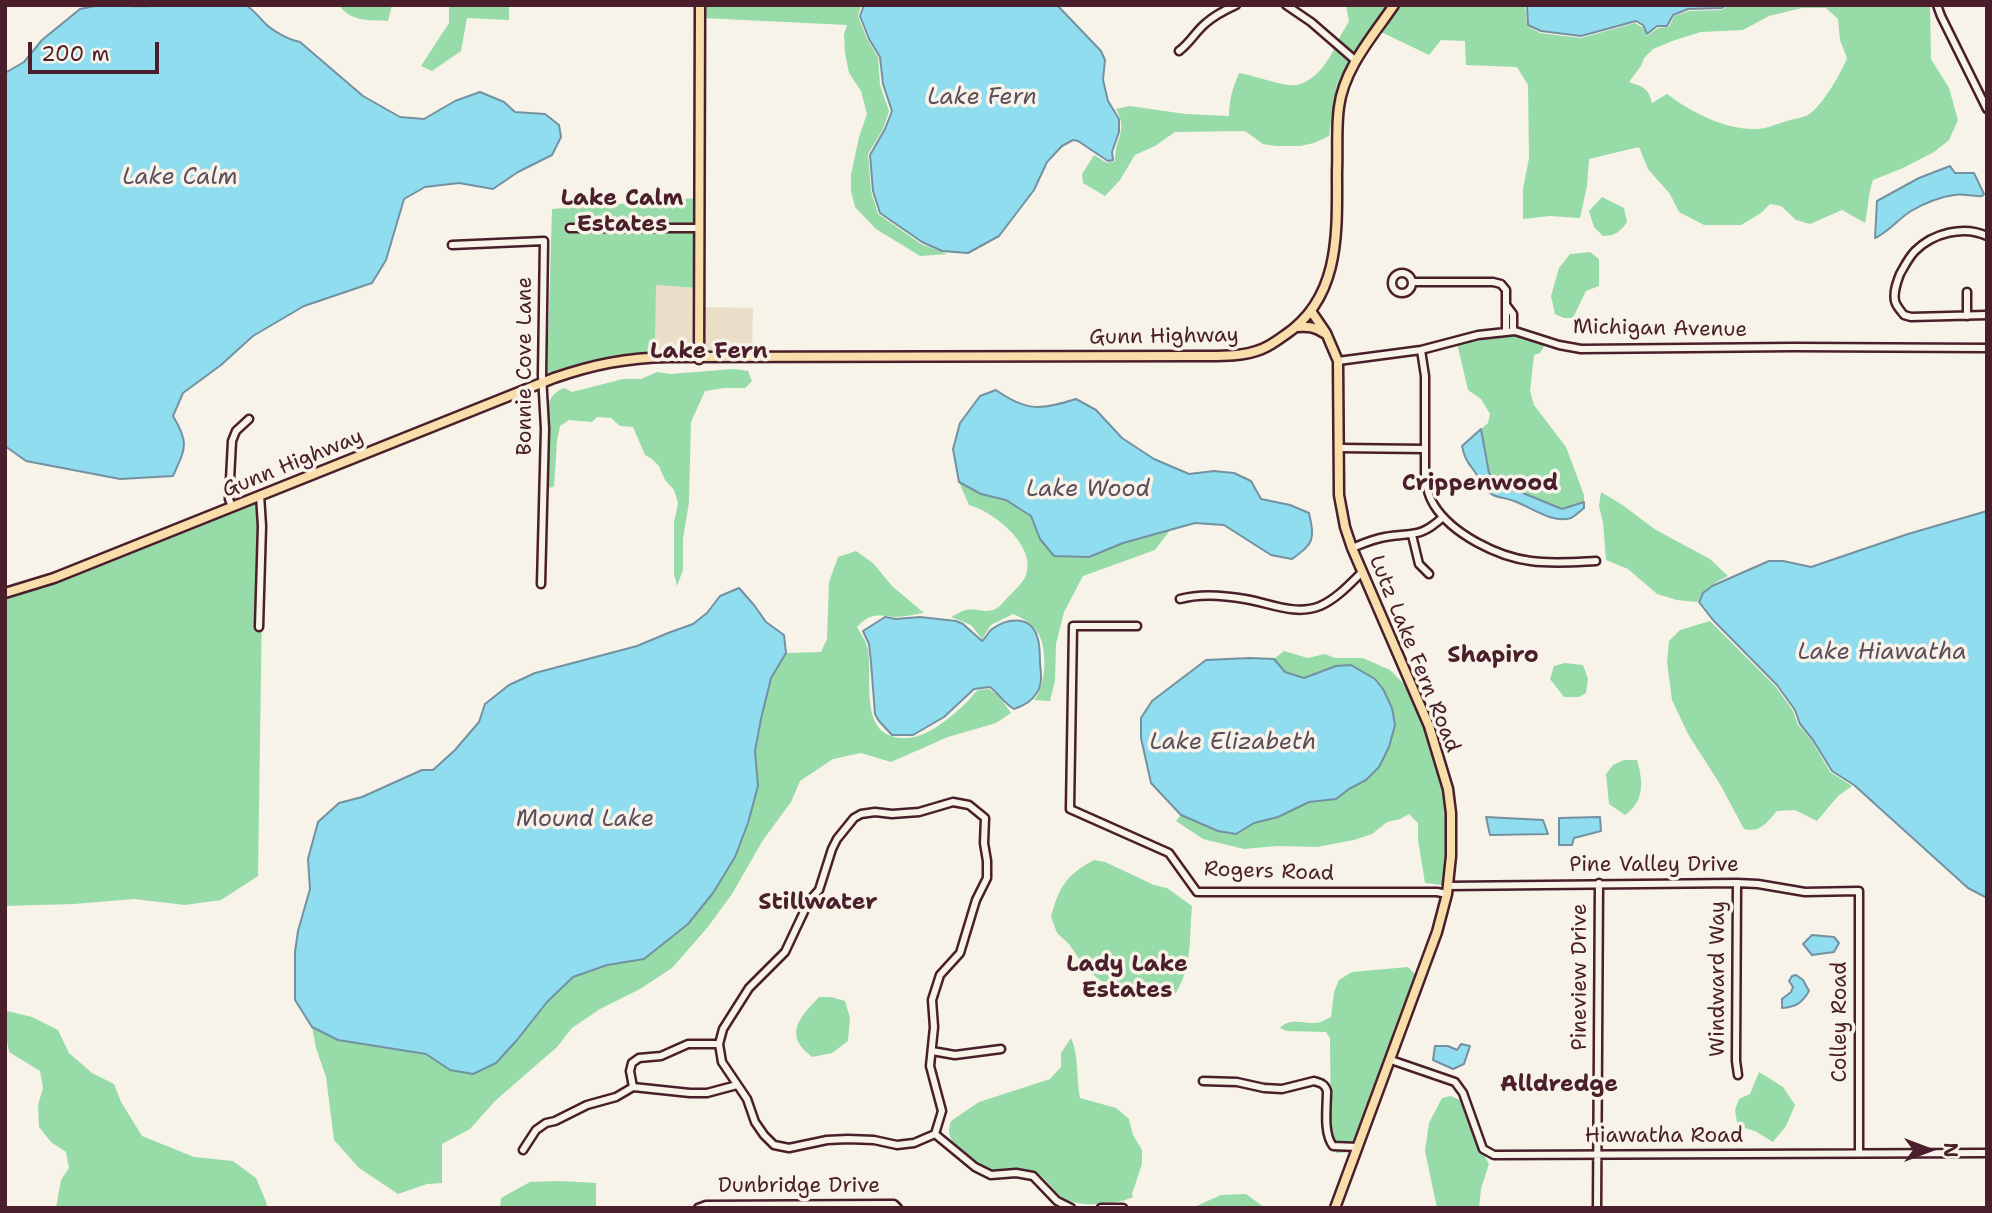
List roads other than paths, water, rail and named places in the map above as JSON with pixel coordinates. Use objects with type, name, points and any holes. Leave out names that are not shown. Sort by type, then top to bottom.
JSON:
[{"type":"main road","points":[[699,359],[700,5]]},
{"type":"main road","name":"Gunn Highway","points":[[5,593],[54,579],[542,383],[594,366],[699,359],[1229,355],[1261,350],[1297,327],[1311,311],[1325,286],[1333,261],[1336,237],[1339,107],[1344,85],[1356,61],[1394,5]]},
{"type":"main road","name":"Lutz Lake Fern Road","points":[[1311,311],[1326,333],[1338,361],[1339,495],[1345,527],[1429,726],[1448,789],[1452,827],[1448,890],[1437,932],[1335,1208]]},
{"type":"main road","points":[[1297,327],[1307,326],[1326,333]]},
{"type":"street","points":[[1179,51],[1218,14],[1236,5]]},
{"type":"street","points":[[1286,5],[1311,22],[1356,61]]},
{"type":"street","points":[[1937,5],[1987,109]]},
{"type":"street","points":[[569,228],[699,228]]},
{"type":"street","points":[[1987,236],[1960,230],[1935,238],[1916,251],[1896,282],[1895,302],[1903,315],[1911,317],[1987,315]]},
{"type":"street","name":"Bonnie Cove Lane","points":[[452,245],[544,241],[542,383],[545,429],[541,584]]},
{"type":"street","points":[[1412,282],[1497,282],[1503,285],[1506,290],[1509,331]]},
{"type":"street","points":[[1967,292],[1967,316]]},
{"type":"street","name":"Michigan Avenue","points":[[1338,361],[1421,350],[1478,335],[1509,331],[1581,349],[1987,348]]},
{"type":"street","points":[[1421,350],[1426,376],[1425,474],[1427,489],[1443,517],[1486,547],[1513,558],[1534,562],[1596,561]]},
{"type":"street","points":[[232,508],[229,499],[232,441],[236,431],[249,419]]},
{"type":"street","points":[[1339,448],[1425,449]]},
{"type":"street","points":[[259,627],[262,526],[260,495]]},
{"type":"street","points":[[1352,548],[1378,538],[1412,535],[1431,528],[1443,517]]},
{"type":"street","points":[[1412,535],[1419,564],[1429,574]]},
{"type":"street","points":[[1180,599],[1203,595],[1223,596],[1305,610],[1321,606],[1343,591],[1362,572]]},
{"type":"street","name":"Rogers Road","points":[[1137,625],[1073,626],[1070,809],[1169,853],[1197,892],[1448,890]]},
{"type":"street","points":[[953,802],[969,805],[985,818],[987,878],[975,900],[960,953],[940,975],[932,1000],[934,1027],[930,1066],[942,1111],[935,1134],[914,1143],[897,1145],[874,1140],[848,1139],[827,1140],[789,1148],[774,1144],[755,1122],[747,1099],[722,1062],[719,1044],[729,1017],[749,988],[785,952],[809,901],[819,890],[835,842],[854,818],[860,814],[875,812],[919,812],[953,802]]},
{"type":"street","name":"Pine Valley Drive","points":[[1448,890],[1599,883],[1737,883],[1805,892],[1859,891]]},
{"type":"street","name":"Pineview Drive","points":[[1597,1208],[1599,883]]},
{"type":"street","name":"Windward Way","points":[[1737,883],[1738,1075]]},
{"type":"street","name":"Colley Road","points":[[1859,891],[1859,1153]]},
{"type":"street","points":[[633,1087],[630,1071],[632,1063],[639,1058],[661,1056],[688,1044],[719,1044]]},
{"type":"street","points":[[932,1051],[956,1055],[969,1051],[1001,1049]]},
{"type":"street","name":"Hiawatha Road","points":[[1391,1060],[1455,1082],[1463,1093],[1483,1149],[1494,1155],[1987,1153]]},
{"type":"street","points":[[1203,1081],[1237,1082],[1282,1089],[1319,1082],[1327,1091],[1330,1143],[1333,1146],[1358,1147]]},
{"type":"street","points":[[523,1150],[536,1130],[545,1123],[555,1121],[587,1105],[616,1097],[633,1087],[690,1094],[707,1093],[737,1085]]},
{"type":"street","points":[[935,1134],[975,1167],[991,1175],[1016,1173],[1033,1176],[1057,1201],[1071,1208]]},
{"type":"street","name":"Dunbridge Drive","points":[[698,1208],[706,1205],[888,1204],[894,1204],[898,1208]]},
{"type":"street","points":[[1101,1208],[1123,1208]]},
{"type":"water","name":"Lake Calm","points":[[100,5],[246,5],[275,31],[300,42],[363,96],[400,117],[424,119],[455,101],[480,92],[504,102],[515,112],[545,114],[559,125],[561,137],[552,155],[518,172],[493,189],[459,183],[425,187],[404,199],[386,260],[372,283],[304,306],[253,336],[221,365],[183,393],[173,416],[182,433],[184,446],[173,476],[120,479],[26,461],[5,446],[5,73],[24,62],[42,40],[80,9]]},
{"type":"water","name":"Lake Fern","points":[[864,5],[1057,5],[1101,51],[1105,60],[1103,80],[1108,101],[1119,119],[1119,132],[1112,152],[1113,160],[1108,161],[1073,140],[1062,146],[1047,162],[1034,190],[999,236],[968,253],[942,251],[922,242],[880,213],[873,191],[870,155],[892,111],[883,84],[880,57],[860,16]]},
{"type":"water","points":[[1527,5],[1725,5],[1722,8],[1688,9],[1673,15],[1667,26],[1657,26],[1647,34],[1643,25],[1636,21],[1581,36],[1541,31],[1528,25]]},
{"type":"water","points":[[1950,166],[1955,173],[1974,173],[1984,194],[1957,195],[1932,201],[1911,211],[1875,238],[1877,201],[1919,178]]},
{"type":"water","name":"Lake Wood","points":[[996,390],[1017,402],[1035,407],[1076,399],[1096,410],[1122,438],[1154,459],[1189,474],[1214,471],[1234,473],[1251,481],[1261,499],[1290,505],[1309,513],[1312,535],[1309,545],[1292,559],[1271,555],[1224,525],[1195,523],[1123,543],[1089,557],[1054,556],[1040,539],[1031,516],[1006,500],[981,494],[959,482],[953,449],[960,423],[980,396]]},
{"type":"water","points":[[1481,429],[1489,473],[1500,489],[1518,491],[1562,509],[1584,502],[1584,508],[1571,518],[1556,519],[1488,492],[1464,455],[1462,446]]},
{"type":"water","name":"Lake Hiawatha","points":[[1987,511],[1987,898],[1968,888],[1854,785],[1832,771],[1777,685],[1713,620],[1699,602],[1703,593],[1712,586],[1769,561],[1811,567]]},
{"type":"water","name":"Mound Lake","points":[[739,588],[766,622],[784,635],[786,653],[771,678],[761,719],[755,751],[758,786],[748,823],[735,857],[713,893],[688,924],[644,959],[607,965],[573,977],[547,1002],[496,1063],[473,1074],[450,1070],[426,1054],[338,1040],[312,1027],[295,1000],[295,952],[310,889],[308,859],[318,822],[339,803],[362,797],[422,770],[433,770],[479,722],[485,704],[509,685],[535,673],[637,646],[693,624],[707,613],[720,596]]},
{"type":"water","points":[[885,617],[956,621],[982,641],[998,625],[1011,621],[1029,624],[1039,642],[1040,687],[1034,697],[1014,709],[990,687],[974,689],[944,717],[913,735],[892,735],[875,714],[869,644],[863,631]]},
{"type":"water","name":"Lake Elizabeth","points":[[1274,659],[1285,672],[1304,678],[1336,666],[1351,665],[1375,679],[1383,689],[1392,708],[1395,725],[1389,747],[1379,767],[1366,780],[1336,799],[1309,802],[1278,817],[1254,823],[1236,834],[1218,831],[1181,815],[1151,783],[1141,738],[1141,718],[1152,701],[1206,660]]},
{"type":"water","points":[[1486,817],[1543,820],[1548,834],[1490,835]]},
{"type":"water","points":[[1600,817],[1601,831],[1574,838],[1572,845],[1559,845],[1559,818]]},
{"type":"water","points":[[1812,935],[1834,937],[1839,943],[1834,952],[1812,955],[1803,944]]},
{"type":"water","points":[[1796,975],[1803,980],[1809,991],[1798,1004],[1782,1008],[1782,999],[1793,987],[1789,981]]},
{"type":"water","points":[[1461,1044],[1470,1046],[1464,1064],[1453,1069],[1433,1060],[1435,1046],[1448,1046],[1457,1050]]},
{"type":"district","name":"Lake Calm Estates","points":[[622,212]]},
{"type":"district","name":"Lake Fern","points":[[709,352]]},
{"type":"district","name":"Crippenwood","points":[[1480,484]]},
{"type":"district","name":"Shapiro","points":[[1493,656]]},
{"type":"district","name":"Stillwater","points":[[818,903]]},
{"type":"district","name":"Lady Lake Estates","points":[[1127,978]]},
{"type":"district","name":"Alldredge","points":[[1559,1085]]}]
